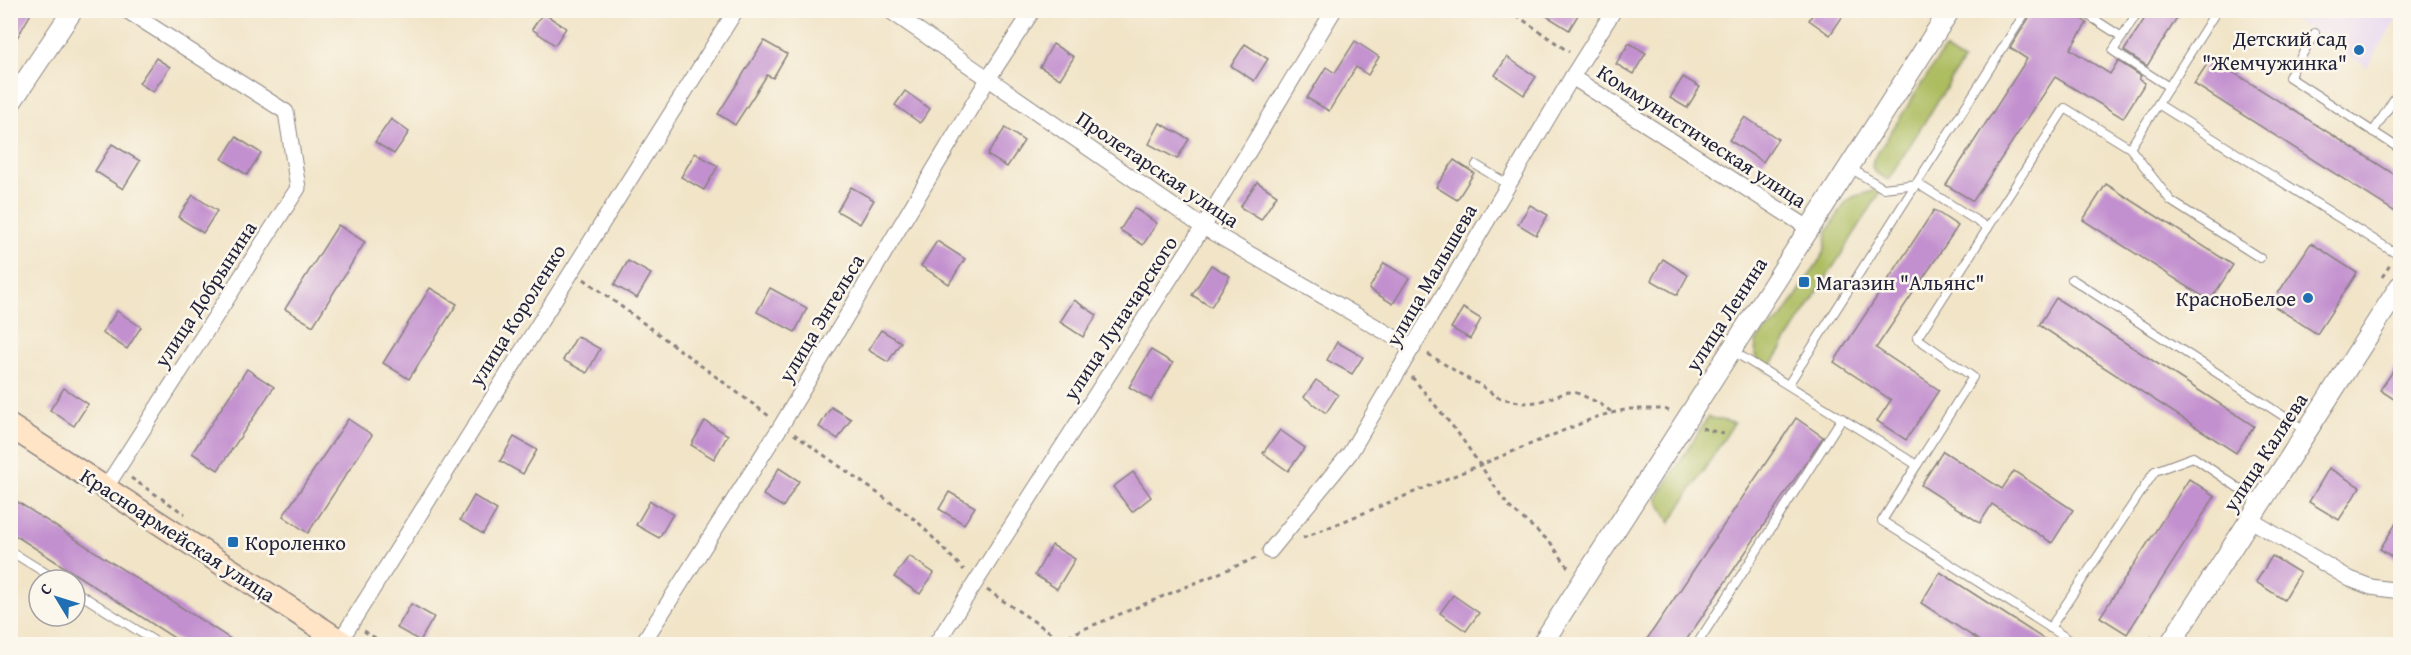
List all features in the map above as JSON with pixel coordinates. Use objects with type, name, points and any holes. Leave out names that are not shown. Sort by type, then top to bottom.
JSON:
[{"type":"main road","name":"Красноармейская улица","points":[[10,426],[106,487],[341,644]]},
{"type":"street","points":[[10,104],[74,10]]},
{"type":"street","name":"улица Добрынина","points":[[106,487],[298,188],[286,112],[126,10]]},
{"type":"street","name":"улица Короленко","points":[[341,644],[736,10]]},
{"type":"street","name":"Пролетарская улица","points":[[889,10],[1203,227],[1413,348]]},
{"type":"street","name":"улица Энгельса","points":[[642,645],[782,426],[988,79],[1033,10]]},
{"type":"street","name":"улица Луначарского","points":[[936,645],[1203,227],[1334,10]]},
{"type":"street","name":"улица Малышева","points":[[1270,551],[1350,453],[1614,10]]},
{"type":"street","name":"улица Ленина","points":[[1542,645],[1950,10]]},
{"type":"street","name":"Коммунистическая улица","points":[[1572,77],[1810,229]]},
{"type":"street","name":"улица Каляева","points":[[2170,645],[2400,286]]},
{"type":"street","points":[[2255,511],[2350,579],[2372,587],[2400,591]]},
{"type":"lane","points":[[1788,385],[2027,10]]},
{"type":"lane","points":[[2080,10],[2122,37]]},
{"type":"lane","points":[[2139,10],[2113,51],[2169,87]]},
{"type":"lane","points":[[2130,148],[2217,10]]},
{"type":"lane","points":[[2315,33],[2289,77],[2400,150]]},
{"type":"lane","points":[[2373,132],[2400,90]]},
{"type":"lane","points":[[2158,104],[2400,256]]},
{"type":"lane","points":[[2076,645],[1882,521],[1973,377],[1917,338],[2065,108],[2130,148],[2171,201],[2260,258]]},
{"type":"lane","points":[[1476,165],[1509,185]]},
{"type":"lane","points":[[1850,168],[1883,188],[1918,184],[1988,228]]},
{"type":"lane","points":[[2072,279],[2307,431]]},
{"type":"lane","points":[[1731,350],[1917,465]]},
{"type":"lane","points":[[1696,645],[1842,418]]},
{"type":"lane","points":[[2050,628],[2155,471],[2193,457],[2255,511]]},
{"type":"lane","points":[[10,551],[38,568]]},
{"type":"lane","points":[[87,599],[159,645]]},
{"type":"path","points":[[1509,10],[1582,61]]},
{"type":"path","points":[[573,270],[782,426],[917,521],[976,582],[1068,645]]},
{"type":"path","points":[[1413,348],[1432,356],[1497,397],[1523,403],[1538,402],[1568,392],[1576,393],[1599,403],[1613,413]]},
{"type":"path","points":[[1401,368],[1411,375],[1458,433],[1509,507],[1550,542],[1568,567]]},
{"type":"path","points":[[1060,639],[1599,416],[1629,409],[1665,409],[1702,428],[1727,435]]},
{"type":"shaded area","name":"Детский сад \"Жемчужинка\"","points":[[2400,10],[2400,14],[2367,67],[2279,11]]},
{"type":"green space","points":[[1944,49],[1963,61],[1888,180],[1876,173],[1872,167],[1873,160]]},
{"type":"green space","points":[[1883,188],[1767,372],[1759,364],[1755,355],[1756,342],[1762,334],[1782,318],[1824,253],[1828,230],[1846,202],[1853,197]]},
{"type":"green space","points":[[1708,417],[1734,423],[1670,523],[1657,498]]},
{"type":"building","points":[[10,10],[33,10],[10,50]]},
{"type":"building","points":[[1537,10],[1581,10],[1569,30]]},
{"type":"building","points":[[1815,10],[1847,10],[1830,35],[1809,20]]},
{"type":"building","points":[[2034,10],[2068,10],[2087,23],[2070,49],[2110,74],[2118,61],[2141,76],[2139,79],[2145,83],[2123,118],[2055,77],[1973,201],[1946,185],[2027,59],[2010,48]]},
{"type":"building","points":[[2150,10],[2182,10],[2147,66],[2124,51]]},
{"type":"building","points":[[543,13],[566,28],[555,45],[532,29]]},
{"type":"building","points":[[764,41],[787,54],[773,78],[767,75],[735,125],[718,114]]},
{"type":"building","points":[[1355,41],[1379,57],[1368,75],[1356,67],[1329,111],[1307,98],[1326,67],[1335,73]]},
{"type":"building","points":[[1629,43],[1646,53],[1633,74],[1616,64]]},
{"type":"building","points":[[1053,44],[1074,57],[1060,79],[1040,67]]},
{"type":"building","points":[[1245,44],[1268,59],[1254,81],[1231,66]]},
{"type":"building","points":[[1507,57],[1536,77],[1524,95],[1495,75]]},
{"type":"building","points":[[156,58],[170,67],[153,92],[139,83]]},
{"type":"building","points":[[2211,58],[2400,178],[2400,215],[2194,84]]},
{"type":"building","points":[[1683,77],[1700,87],[1687,108],[1670,98]]},
{"type":"building","points":[[905,91],[930,109],[920,123],[895,105]]},
{"type":"building","points":[[1745,117],[1778,139],[1763,162],[1729,140]]},
{"type":"building","points":[[391,119],[409,132],[394,154],[375,142]]},
{"type":"building","points":[[1160,123],[1189,139],[1177,159],[1149,144]]},
{"type":"building","points":[[1005,128],[1024,141],[1007,167],[987,155]]},
{"type":"building","points":[[236,137],[261,153],[247,175],[222,159]]},
{"type":"building","points":[[112,144],[140,161],[123,189],[95,171]]},
{"type":"building","points":[[695,153],[718,166],[704,190],[681,177]]},
{"type":"building","points":[[1454,160],[1474,173],[1457,200],[1436,187]]},
{"type":"building","points":[[1257,182],[1277,195],[1261,220],[1240,207]]},
{"type":"building","points":[[2106,184],[2233,265],[2210,301],[2083,220]]},
{"type":"building","points":[[851,187],[874,200],[860,224],[837,211]]},
{"type":"building","points":[[193,195],[217,211],[203,233],[178,217]]},
{"type":"building","points":[[1530,205],[1548,215],[1536,235],[1518,224]]},
{"type":"building","points":[[1134,208],[1157,223],[1143,245],[1120,230]]},
{"type":"building","points":[[1934,210],[1958,226],[1876,348],[1939,390],[1906,440],[1877,421],[1891,400],[1834,362]]},
{"type":"building","points":[[338,225],[365,242],[313,326],[285,309]]},
{"type":"building","points":[[937,241],[965,259],[949,284],[921,266]]},
{"type":"building","points":[[2311,243],[2357,273],[2317,334],[2271,304]]},
{"type":"building","points":[[1663,259],[1688,275],[1677,295],[1651,280]]},
{"type":"building","points":[[628,261],[651,274],[637,298],[614,285]]},
{"type":"building","points":[[1384,263],[1409,278],[1393,304],[1369,289]]},
{"type":"building","points":[[1211,265],[1230,276],[1211,307],[1192,295]]},
{"type":"building","points":[[430,288],[457,304],[409,379],[383,363]]},
{"type":"building","points":[[770,288],[807,308],[795,332],[757,312]]},
{"type":"building","points":[[2056,298],[2254,426],[2236,453],[2039,325]]},
{"type":"building","points":[[1074,300],[1097,315],[1083,337],[1060,322]]},
{"type":"building","points":[[1463,308],[1481,319],[1470,339],[1451,328]]},
{"type":"building","points":[[117,311],[141,327],[127,349],[102,333]]},
{"type":"building","points":[[881,330],[901,342],[888,362],[868,350]]},
{"type":"building","points":[[577,336],[600,349],[587,373],[563,360]]},
{"type":"building","points":[[1337,342],[1363,357],[1352,374],[1327,360]]},
{"type":"building","points":[[1151,350],[1173,363],[1151,400],[1129,387]]},
{"type":"building","points":[[2400,361],[2400,403],[2380,390]]},
{"type":"building","points":[[247,369],[274,387],[218,470],[192,453]]},
{"type":"building","points":[[1316,380],[1338,395],[1326,413],[1304,397]]},
{"type":"building","points":[[64,388],[88,404],[74,426],[50,410]]},
{"type":"building","points":[[831,407],[851,419],[838,439],[819,427]]},
{"type":"building","points":[[1796,418],[1823,437],[1683,645],[1643,645]]},
{"type":"building","points":[[348,419],[372,435],[308,533],[283,516]]},
{"type":"building","points":[[705,421],[728,435],[714,459],[691,445]]},
{"type":"building","points":[[1280,430],[1305,448],[1288,471],[1263,453]]},
{"type":"building","points":[[514,437],[537,450],[523,474],[500,461]]},
{"type":"building","points":[[1943,451],[2002,489],[2014,471],[2073,510],[2052,543],[1992,504],[1980,523],[1921,485]]},
{"type":"building","points":[[779,468],[799,481],[783,507],[763,495]]},
{"type":"building","points":[[2329,468],[2360,487],[2339,520],[2309,502]]},
{"type":"building","points":[[1133,472],[1151,497],[1132,512],[1113,487]]},
{"type":"building","points":[[2189,479],[2215,496],[2127,634],[2100,617]]},
{"type":"building","points":[[949,492],[975,507],[964,524],[939,509]]},
{"type":"building","points":[[474,496],[497,510],[483,534],[460,520]]},
{"type":"building","points":[[10,497],[240,645],[185,645],[87,582],[87,568],[66,568],[10,532]]},
{"type":"building","points":[[650,501],[673,514],[659,538],[636,525]]},
{"type":"building","points":[[2400,517],[2400,562],[2380,549]]},
{"type":"building","points":[[1052,545],[1075,559],[1057,589],[1035,575]]},
{"type":"building","points":[[909,556],[934,573],[920,594],[894,577]]},
{"type":"building","points":[[2272,556],[2300,573],[2284,600],[2256,582]]},
{"type":"building","points":[[1940,572],[2053,645],[1986,645],[1921,603]]},
{"type":"building","points":[[1453,595],[1479,613],[1466,631],[1440,613]]},
{"type":"building","points":[[411,604],[434,617],[420,641],[397,628]]},
{"type":"place","name":"Детский сад \"Жемчужинка\"","points":[[2359,50]]},
{"type":"place","name":"Магазин \"Альянс\"","points":[[1804,282]]},
{"type":"place","name":"КрасноБелое","points":[[2308,298]]},
{"type":"place","name":"Короленко","points":[[233,542]]}]
